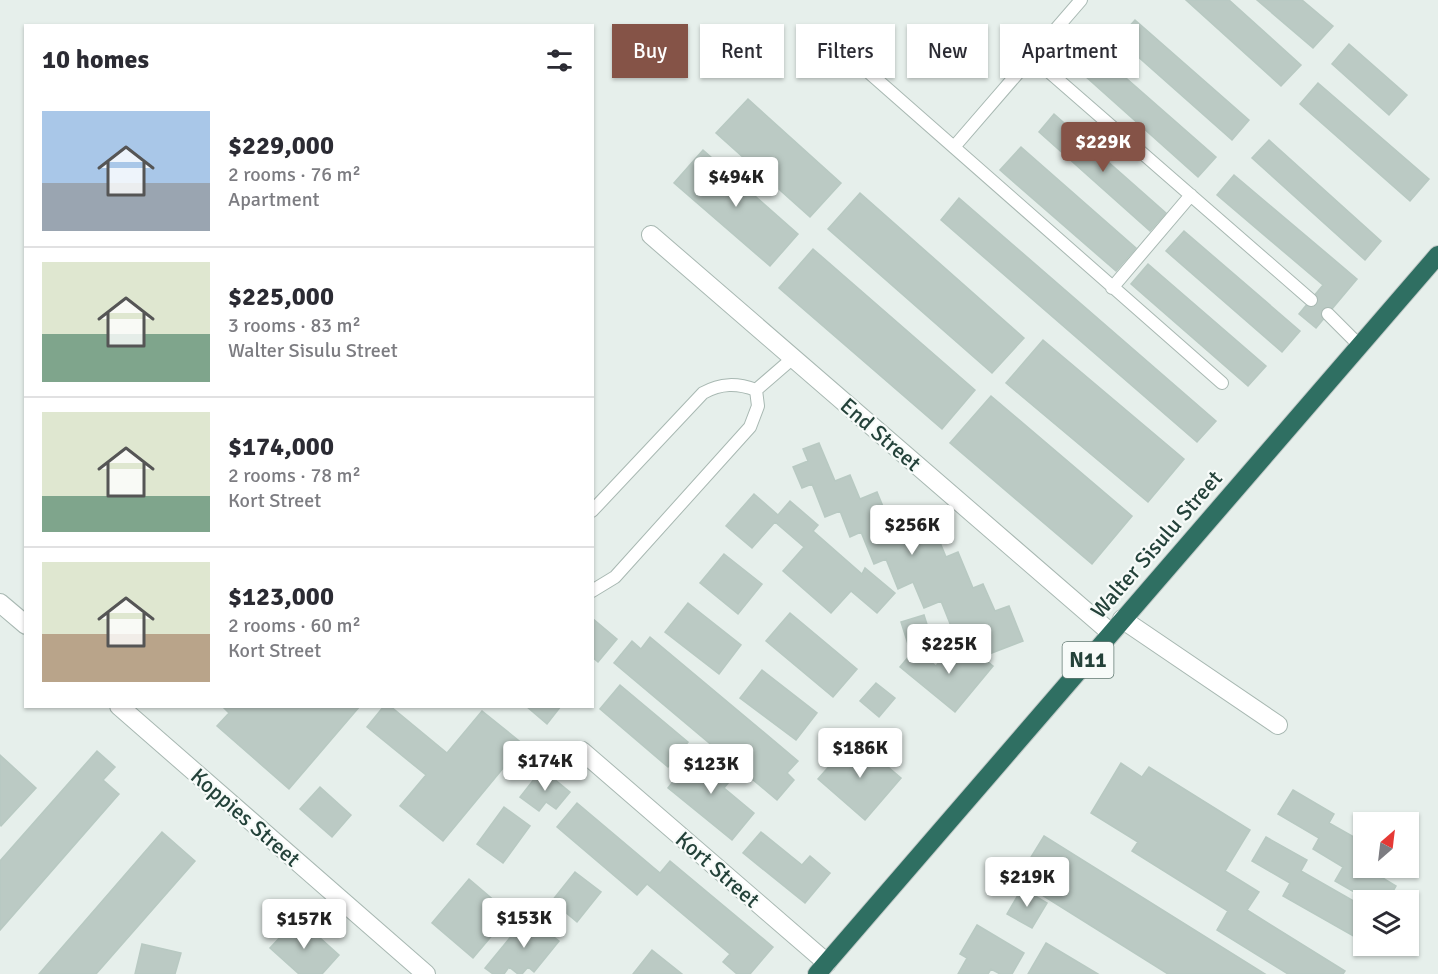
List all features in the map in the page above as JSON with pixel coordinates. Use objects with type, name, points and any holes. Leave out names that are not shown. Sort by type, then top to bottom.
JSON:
[{"type":"highway","name":"Walter Sisulu Street","points":[[822,968],[1438,255]]},
{"type":"street","name":"End Street","points":[[651,235],[793,358],[1117,626],[1278,725]]},
{"type":"street","points":[[0,603],[24,623]]},
{"type":"street","name":"Koppies Street","points":[[121,708],[426,974]]},
{"type":"street","name":"Kort Street","points":[[582,751],[822,968]]},
{"type":"lane","points":[[1060,24],[1081,0]]},
{"type":"lane","points":[[875,78],[1222,383]]},
{"type":"lane","points":[[954,147],[1014,78]]},
{"type":"lane","points":[[1056,78],[1311,300]]},
{"type":"lane","points":[[1112,288],[1191,195]]},
{"type":"lane","points":[[1328,314],[1360,346]]},
{"type":"lane","points":[[756,390],[793,358]]},
{"type":"lane","points":[[594,509],[703,393],[718,385],[745,386],[756,390]]},
{"type":"lane","points":[[594,590],[615,577],[750,427],[758,406],[756,390]]},
{"type":"building","points":[[1186,0],[1229,0],[1301,65],[1281,86]]},
{"type":"building","points":[[1257,0],[1302,0],[1333,26],[1313,48]]},
{"type":"building","points":[[1135,20],[1249,120],[1232,140],[1139,58],[1139,24],[1131,24]]},
{"type":"building","points":[[1349,44],[1407,95],[1389,115],[1332,64]]},
{"type":"building","points":[[1087,78],[1126,78],[1216,157],[1198,177]]},
{"type":"building","points":[[1318,83],[1429,179],[1410,201],[1300,104]]},
{"type":"building","points":[[748,99],[841,183],[810,217],[716,133]]},
{"type":"building","points":[[1054,114],[1166,213],[1150,231],[1039,132]]},
{"type":"building","points":[[1269,140],[1381,241],[1365,260],[1252,158]]},
{"type":"building","points":[[1021,147],[1136,248],[1116,271],[1000,170]]},
{"type":"building","points":[[703,150],[798,234],[770,266],[674,183]]},
{"type":"building","points":[[1234,175],[1357,279],[1316,328],[1299,314],[1323,285],[1217,195]]},
{"type":"building","points":[[860,193],[1024,338],[992,373],[828,229]]},
{"type":"building","points":[[959,198],[1216,421],[1197,442],[941,220]]},
{"type":"building","points":[[1184,231],[1300,331],[1282,352],[1166,251]]},
{"type":"building","points":[[813,249],[975,390],[942,429],[779,288]]},
{"type":"building","points":[[1148,264],[1266,366],[1248,386],[1131,284]]},
{"type":"building","points":[[1043,340],[1184,459],[1148,502],[1006,383]]},
{"type":"building","points":[[991,396],[1132,516],[1092,564],[950,443]]},
{"type":"building","points":[[819,443],[835,481],[850,475],[860,499],[877,492],[889,521],[908,513],[917,535],[934,528],[946,557],[958,552],[973,588],[983,584],[995,611],[1009,606],[1023,641],[984,656],[977,638],[970,638],[965,627],[953,631],[941,601],[924,608],[913,582],[898,589],[886,559],[874,564],[861,532],[850,537],[840,511],[825,517],[812,484],[802,488],[793,467],[808,461],[803,449]]},
{"type":"building","points":[[754,494],[778,515],[790,501],[818,525],[813,531],[862,574],[865,568],[895,593],[877,613],[851,591],[831,613],[783,571],[804,547],[775,522],[752,548],[726,526]]},
{"type":"building","points":[[724,554],[762,584],[738,614],[700,583]]},
{"type":"building","points":[[688,603],[741,645],[719,674],[665,632]]},
{"type":"building","points":[[790,613],[857,669],[833,697],[766,641]]},
{"type":"building","points":[[924,615],[931,637],[908,644],[901,622]]},
{"type":"building","points":[[594,620],[617,639],[598,662],[594,659]]},
{"type":"building","points":[[650,637],[798,761],[787,773],[794,780],[777,800],[614,663],[632,641],[641,649]]},
{"type":"building","points":[[965,643],[993,666],[955,712],[900,667],[915,649],[936,666],[947,652],[953,658]]},
{"type":"building","points":[[762,670],[817,713],[796,740],[740,698]]},
{"type":"building","points":[[876,683],[895,698],[879,717],[860,701]]},
{"type":"building","points":[[620,685],[688,742],[668,767],[600,709]]},
{"type":"building","points":[[224,708],[358,708],[289,789],[217,726],[229,713]]},
{"type":"building","points":[[382,708],[392,708],[447,753],[482,711],[523,744],[443,841],[400,806],[426,775],[367,727]]},
{"type":"building","points":[[528,708],[559,708],[547,724]]},
{"type":"building","points":[[854,738],[901,778],[865,820],[818,779]]},
{"type":"building","points":[[699,749],[733,777],[724,788],[754,813],[732,840],[668,788]]},
{"type":"building","points":[[97,751],[115,767],[103,780],[119,794],[0,930],[0,861]]},
{"type":"building","points":[[0,755],[36,788],[1,826],[0,825]]},
{"type":"building","points":[[1121,763],[1142,777],[1149,767],[1250,830],[1225,871],[1259,892],[1247,910],[1345,971],[1343,974],[1288,974],[1217,930],[1228,911],[1132,851],[1138,842],[1091,813]]},
{"type":"building","points":[[542,769],[570,792],[556,809],[546,802],[539,811],[520,797]]},
{"type":"building","points":[[320,787],[351,815],[332,837],[300,809]]},
{"type":"building","points":[[1293,790],[1334,814],[1329,823],[1353,836],[1353,878],[1383,878],[1396,886],[1394,890],[1353,891],[1335,881],[1343,867],[1313,849],[1319,838],[1278,814]]},
{"type":"building","points":[[577,803],[660,873],[670,861],[773,947],[750,974],[737,974],[723,962],[730,954],[647,884],[637,895],[557,827]]},
{"type":"building","points":[[504,807],[530,826],[503,863],[477,844]]},
{"type":"building","points":[[162,832],[195,861],[96,974],[39,974]]},
{"type":"building","points":[[761,832],[802,865],[810,856],[830,873],[805,903],[743,853]]},
{"type":"building","points":[[1044,836],[1265,974],[1168,974],[1026,885],[1037,868],[1028,862]]},
{"type":"building","points":[[1266,837],[1307,860],[1301,871],[1353,901],[1353,936],[1283,896],[1290,883],[1252,861]]},
{"type":"building","points":[[575,872],[601,892],[577,922],[552,901]]},
{"type":"building","points":[[469,879],[510,914],[473,958],[432,923]]},
{"type":"building","points":[[1022,888],[1047,903],[1032,928],[1007,914]]},
{"type":"building","points":[[528,916],[559,941],[534,972],[528,967],[522,974],[518,974],[509,967],[504,974],[493,974],[485,968]]},
{"type":"building","points":[[298,918],[339,955],[322,974],[299,974],[270,948]]},
{"type":"building","points":[[977,925],[1024,953],[1012,974],[1000,974],[991,969],[988,974],[958,974],[967,958],[960,954]]},
{"type":"building","points":[[1046,943],[1098,974],[1028,974]]},
{"type":"building","points":[[142,944],[181,953],[175,974],[135,974]]},
{"type":"building","points":[[652,950],[682,974],[633,974]]}]
